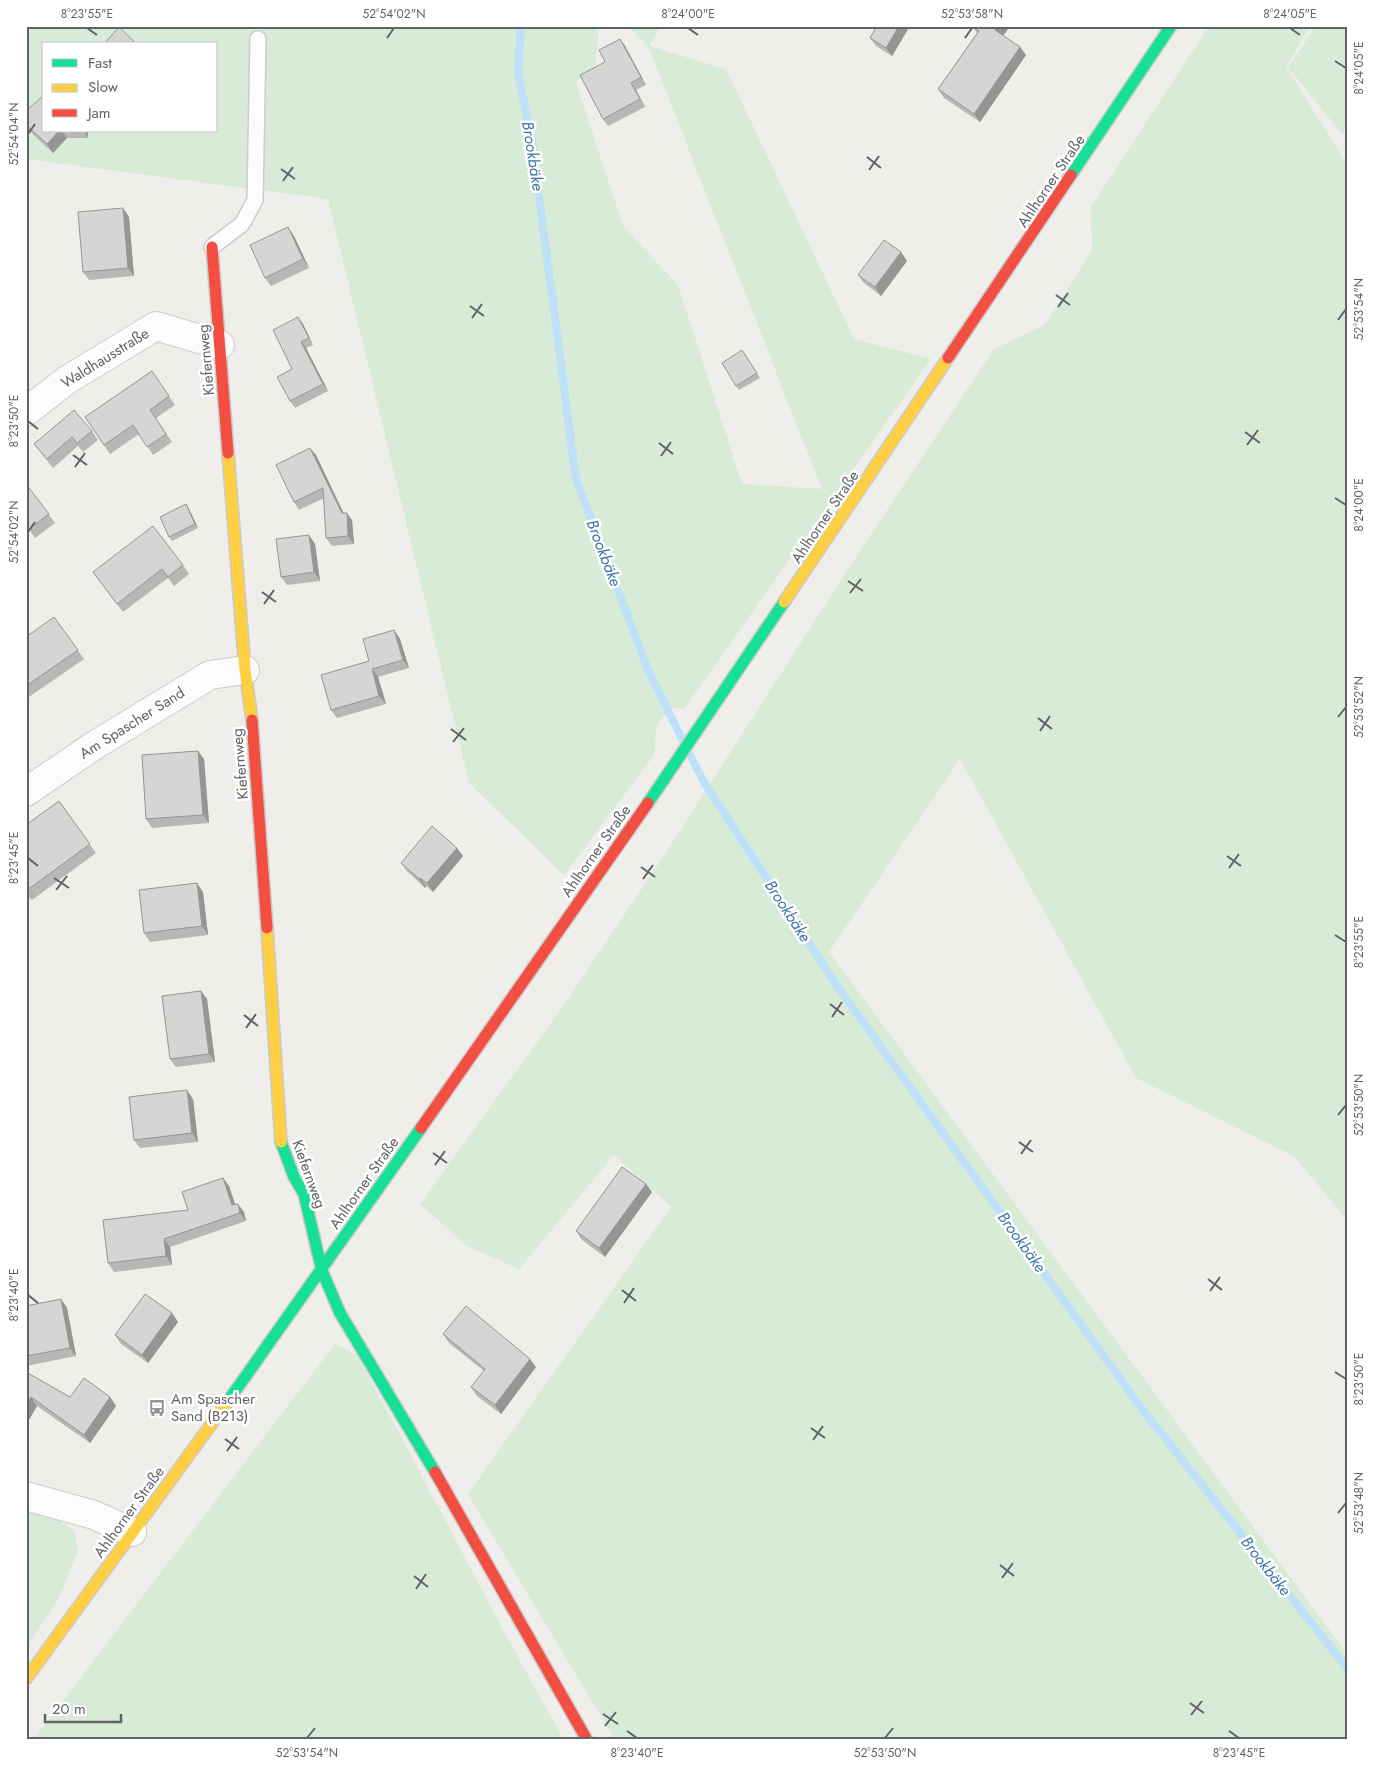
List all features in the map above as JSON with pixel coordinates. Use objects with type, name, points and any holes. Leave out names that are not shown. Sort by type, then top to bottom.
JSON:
[{"type":"street","name":"Ahlhorner Straße","points":[[26,1679],[322,1271],[700,729],[1171,26]]},
{"type":"street","name":"Kiefernweg","points":[[212,247],[245,670],[255,743],[281,1145],[294,1177],[304,1194],[322,1271],[340,1313],[447,1492],[587,1740]]},
{"type":"street","name":"Waldhausstraße","points":[[26,412],[67,380],[156,326],[220,345]]},
{"type":"street","name":"Am Spascher Sand","points":[[26,792],[95,745],[210,675],[245,670]]},
{"type":"street","points":[[26,1496],[94,1515],[132,1532]]},
{"type":"lane","points":[[212,247],[242,224],[255,200],[258,39]]},
{"type":"green space","points":[[26,26],[599,26],[596,64],[576,82],[623,226],[678,285],[742,484],[822,489],[648,46],[628,26],[660,26],[649,46],[726,69],[854,339],[931,359],[684,709],[670,708],[657,725],[654,755],[564,875],[469,783],[328,199],[26,159]]},
{"type":"green space","points":[[1209,26],[1310,26],[1286,67],[1347,164],[1347,1220],[1294,1156],[1136,1078],[960,759],[829,952],[1347,1654],[1347,1740],[615,1740],[468,1494],[671,1207],[614,1155],[519,1269],[467,1246],[420,1204],[564,1005],[665,854],[852,563],[994,349],[1045,325],[1092,250],[1091,207]]},
{"type":"green space","points":[[1316,26],[1347,26],[1347,129],[1342,134],[1288,67]]},
{"type":"green space","points":[[335,1344],[357,1355],[564,1740],[33,1740]]},
{"type":"green space","points":[[26,1507],[50,1514],[74,1531],[78,1551],[56,1604],[26,1647]]},
{"type":"building","points":[[877,26],[899,26],[886,48],[870,38]]},
{"type":"building","points":[[972,26],[998,26],[995,30],[1020,47],[974,114],[938,89],[979,31]]},
{"type":"building","points":[[119,27],[135,42],[106,42]]},
{"type":"building","points":[[620,39],[641,77],[631,83],[640,99],[603,119],[580,75],[605,62],[599,50]]},
{"type":"building","points":[[42,97],[42,132],[58,132],[47,144],[26,125],[26,111]]},
{"type":"building","points":[[123,208],[128,268],[83,272],[78,212]]},
{"type":"building","points":[[288,227],[303,259],[265,278],[250,245]]},
{"type":"building","points":[[884,240],[901,252],[875,287],[858,275]]},
{"type":"building","points":[[298,317],[309,338],[301,342],[323,384],[290,401],[277,377],[292,369],[273,330]]},
{"type":"building","points":[[742,350],[757,373],[736,386],[722,363]]},
{"type":"building","points":[[152,371],[169,396],[150,410],[166,434],[147,447],[133,425],[104,445],[85,417]]},
{"type":"building","points":[[74,410],[92,431],[77,443],[72,437],[47,459],[34,444]]},
{"type":"building","points":[[310,448],[342,513],[347,513],[348,536],[326,538],[323,488],[294,502],[276,465]]},
{"type":"building","points":[[26,484],[49,514],[29,529],[26,526]]},
{"type":"building","points":[[186,504],[195,524],[169,537],[160,517]]},
{"type":"building","points":[[153,526],[183,565],[168,577],[162,569],[117,604],[93,572]]},
{"type":"building","points":[[309,535],[314,572],[281,577],[276,539]]},
{"type":"building","points":[[54,617],[78,650],[26,686],[26,637]]},
{"type":"building","points":[[394,630],[403,660],[372,669],[379,696],[331,710],[321,675],[369,661],[363,639]]},
{"type":"building","points":[[198,751],[203,815],[146,819],[142,755]]},
{"type":"building","points":[[59,801],[90,844],[26,891],[26,825]]},
{"type":"building","points":[[432,826],[457,848],[427,883],[419,879],[401,863]]},
{"type":"building","points":[[197,883],[202,926],[144,933],[139,890]]},
{"type":"building","points":[[201,991],[209,1054],[170,1059],[162,996]]},
{"type":"building","points":[[187,1090],[192,1133],[134,1140],[129,1097]]},
{"type":"building","points":[[622,1167],[646,1184],[599,1248],[576,1231]]},
{"type":"building","points":[[223,1178],[232,1205],[238,1204],[240,1213],[164,1239],[166,1256],[108,1263],[103,1220],[188,1210],[182,1192]]},
{"type":"building","points":[[145,1294],[172,1313],[142,1355],[115,1335]]},
{"type":"building","points":[[61,1299],[70,1348],[26,1356],[26,1306]]},
{"type":"building","points":[[466,1306],[530,1359],[495,1405],[471,1387],[485,1369],[443,1334]]},
{"type":"building","points":[[26,1372],[70,1397],[84,1378],[110,1397],[84,1435],[31,1397],[26,1406]]},
{"type":"waterway","name":"Brookbäke","points":[[521,26],[518,72],[532,142],[576,479],[648,670],[683,741]]},
{"type":"waterway","name":"Brookbäke","points":[[689,753],[705,784],[837,986],[1142,1409],[1347,1668]]},
{"type":"traffic: fast","points":[[1071,175],[1171,26]]},
{"type":"traffic: fast","points":[[648,803],[784,602]]},
{"type":"traffic: fast","points":[[226,1404],[421,1128]]},
{"type":"traffic: fast","points":[[281,1142],[294,1177],[304,1194],[322,1271],[340,1313],[435,1472]]},
{"type":"traffic: slow","points":[[784,602],[948,358]]},
{"type":"traffic: slow","points":[[228,453],[245,670],[252,720]]},
{"type":"traffic: slow","points":[[267,928],[281,1142]]},
{"type":"traffic: slow","points":[[26,1679],[226,1404]]},
{"type":"traffic: jam","points":[[948,358],[1071,175]]},
{"type":"traffic: jam","points":[[212,247],[228,453]]},
{"type":"traffic: jam","points":[[252,720],[267,928]]},
{"type":"traffic: jam","points":[[421,1128],[648,803]]},
{"type":"traffic: jam","points":[[435,1472],[587,1740]]},
{"type":"place","name":"Am Spascher Sand (B213)","points":[[157,1408]]}]
